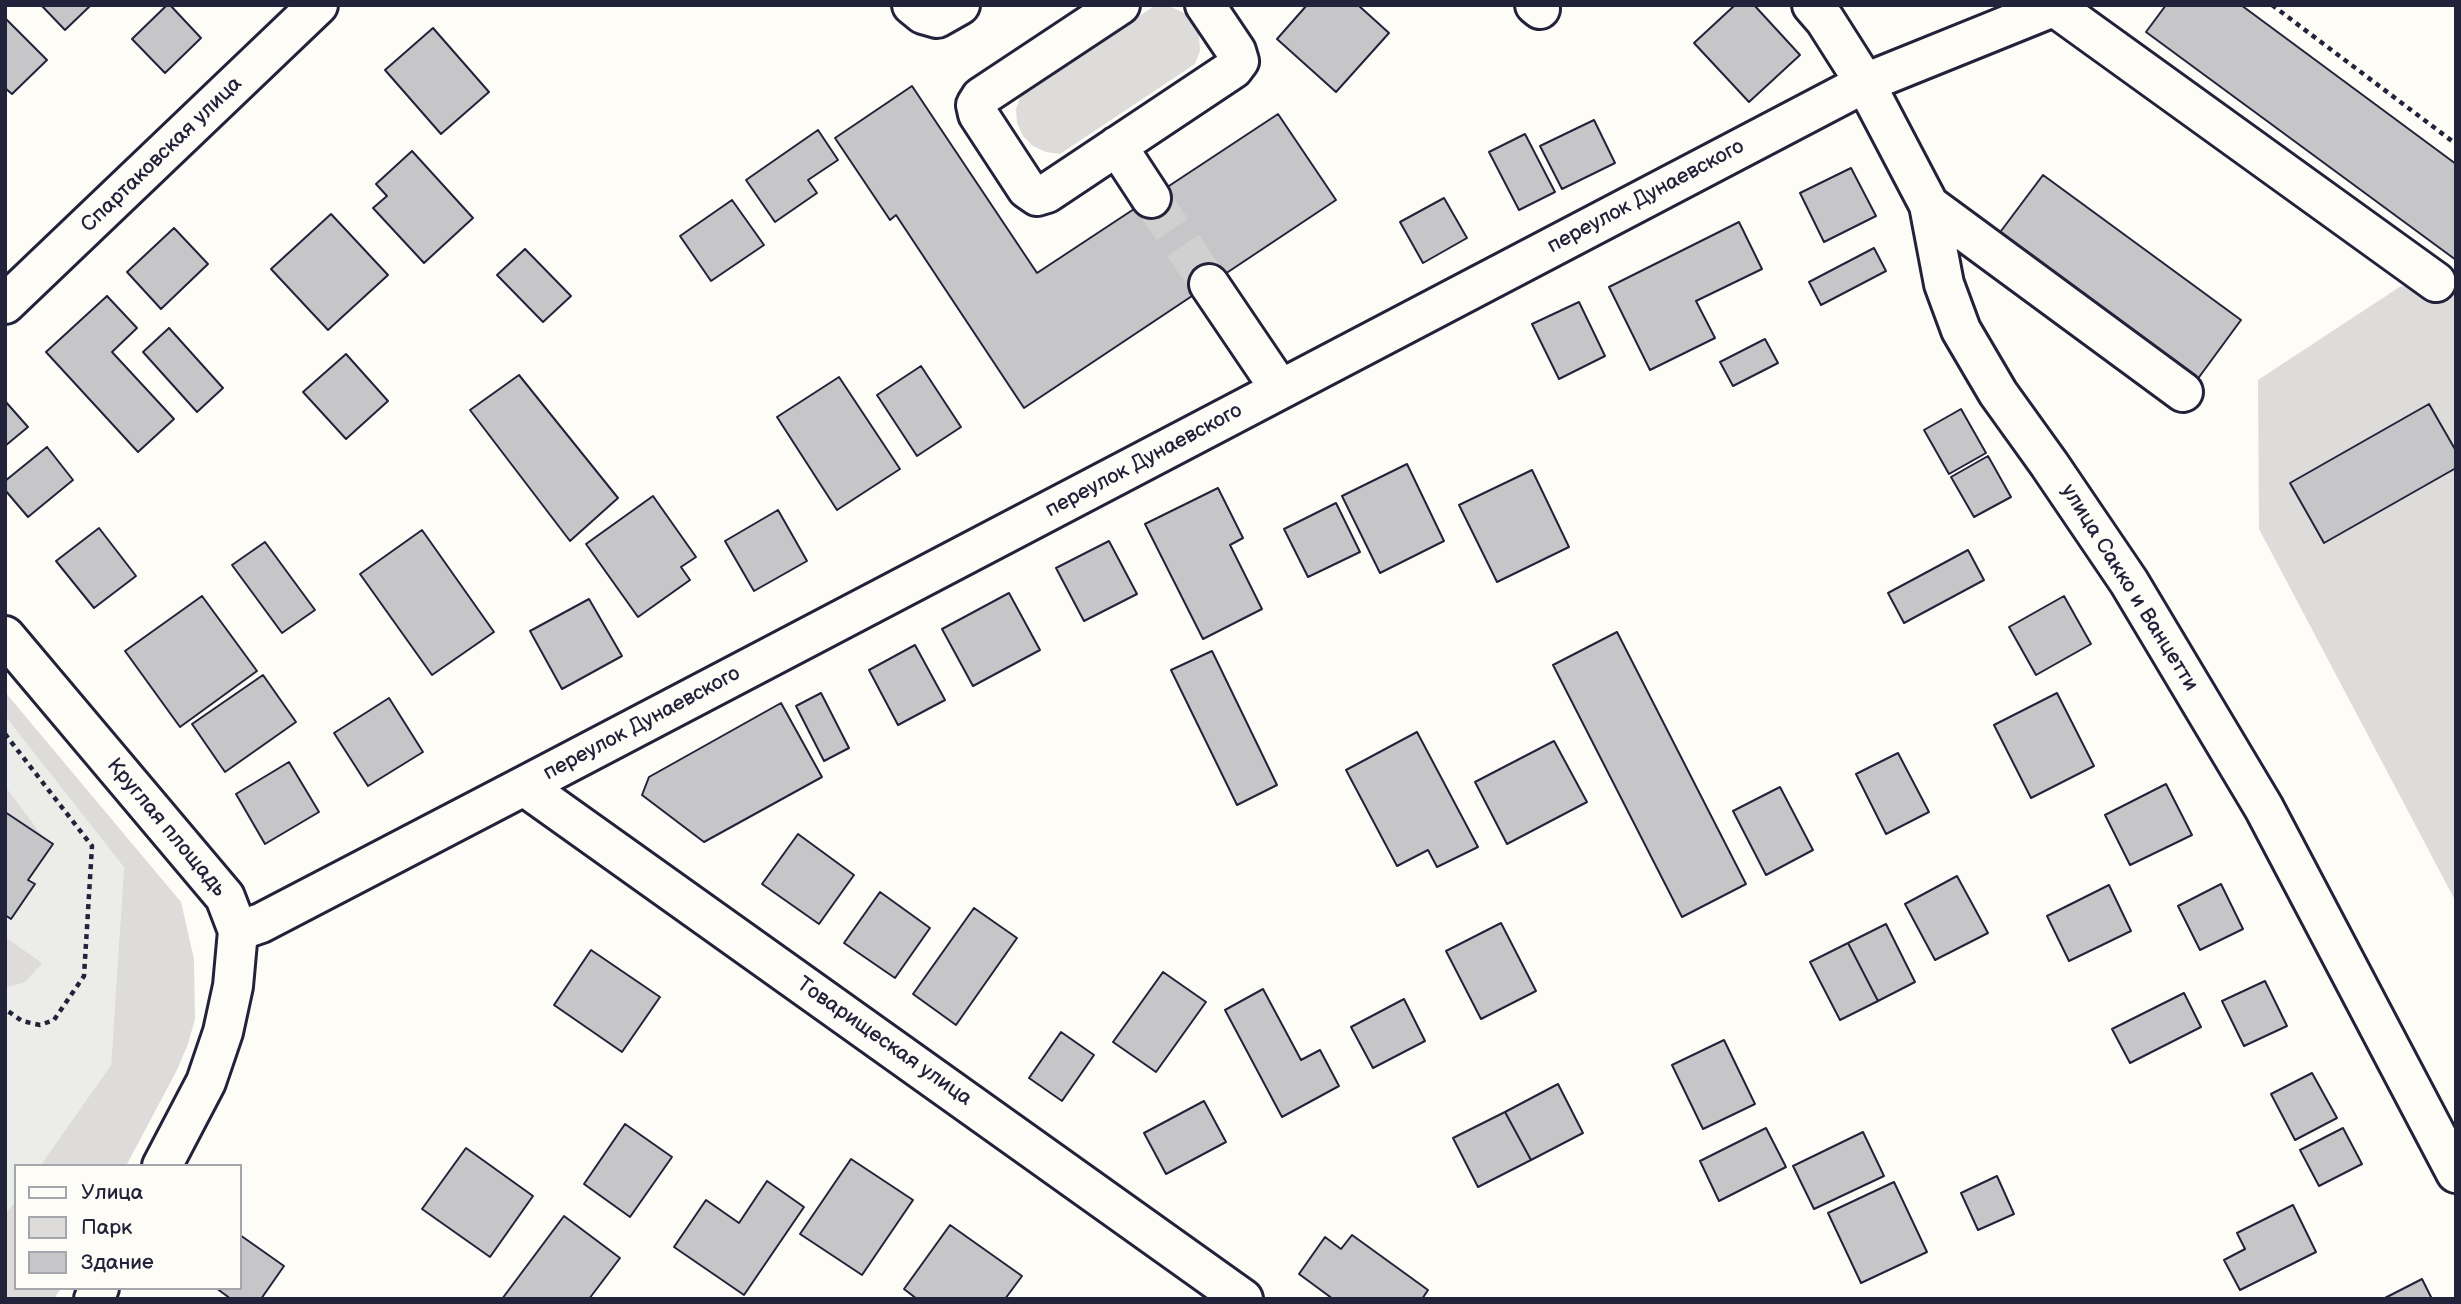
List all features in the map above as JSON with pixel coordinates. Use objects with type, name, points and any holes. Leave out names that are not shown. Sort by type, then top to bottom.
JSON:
[{"type":"street","name":"Спартаковская улица","points":[[5,304],[318,5]]},
{"type":"street","points":[[912,5],[923,15],[937,18],[960,5]]},
{"type":"street","points":[[1120,5],[981,97],[976,105],[978,114],[1027,189],[1037,196],[1047,193],[1233,69],[1239,61],[1236,51],[1205,5]]},
{"type":"street","name":"улица Сакко и Ванцетти","points":[[1812,5],[1825,20],[1865,83],[1929,205],[1944,284],[1961,330],[1998,393],[2129,582],[2264,808],[2456,1173]]},
{"type":"street","points":[[2055,6],[2436,282]]},
{"type":"street","name":"переулок Дунаевского","points":[[238,931],[261,923],[524,786],[1865,83],[2055,6]]},
{"type":"street","points":[[1117,146],[1151,198]]},
{"type":"street","points":[[1929,205],[2183,392]]},
{"type":"street","points":[[1199,291],[1268,396]]},
{"type":"street","name":"Круглая площадь","points":[[5,636],[225,897],[238,931],[233,986],[223,1032],[206,1082],[163,1164]]},
{"type":"street","name":"Товарищеская улица","points":[[524,786],[1243,1299]]},
{"type":"path","points":[[2272,5],[2456,144]]},
{"type":"path","points":[[5,734],[92,846],[84,976],[54,1020],[40,1025],[22,1021],[5,1009]]},
{"type":"shaded area","points":[[5,716],[124,866],[111,1065],[41,1164],[14,1164],[14,1203],[5,1215]]},
{"type":"green space","points":[[1156,5],[1171,7],[1184,13],[1194,23],[1199,36],[1200,51],[1195,64],[1060,154],[1033,146],[1023,136],[1017,123],[1016,109],[1021,95]]},
{"type":"green space","points":[[2401,286],[2456,292],[2456,902],[2259,529],[2258,380]]},
{"type":"green space","points":[[5,692],[181,902],[194,959],[195,1019],[177,1070],[127,1164],[41,1164],[111,1065],[124,867],[5,716]]},
{"type":"green space","points":[[5,786],[43,837],[5,812]]},
{"type":"green space","points":[[5,937],[42,963],[25,982],[5,987]]},
{"type":"green space","points":[[14,1203],[14,1290],[60,1290],[54,1299],[5,1299],[5,1215]]},
{"type":"building","points":[[41,5],[91,5],[65,30]]},
{"type":"building","points":[[167,5],[201,38],[165,73],[132,39]]},
{"type":"building","points":[[1307,5],[1358,5],[1389,33],[1336,92],[1277,39]]},
{"type":"building","points":[[1735,5],[1754,5],[1800,55],[1749,102],[1694,43]]},
{"type":"building","points":[[2166,5],[2241,5],[2456,164],[2456,260],[2146,32]]},
{"type":"building","points":[[5,18],[47,60],[12,94],[5,88]]},
{"type":"building","points":[[433,28],[489,92],[441,134],[385,70]]},
{"type":"building","points":[[912,86],[1037,273],[1278,114],[1336,200],[1024,408],[896,215],[890,220],[835,138]]},
{"type":"building","points":[[1594,120],[1615,163],[1562,189],[1540,146]]},
{"type":"building","points":[[818,130],[838,160],[808,180],[817,193],[775,222],[746,180]]},
{"type":"building","points":[[1525,134],[1555,192],[1519,210],[1489,152]]},
{"type":"building","points":[[412,151],[473,218],[424,263],[373,208],[387,196],[376,184]]},
{"type":"building","points":[[1851,168],[1876,216],[1824,242],[1800,193]]},
{"type":"building","points":[[2043,175],[2241,320],[2194,384],[1995,239]]},
{"type":"building","points":[[1444,198],[1467,238],[1423,263],[1400,222]]},
{"type":"building","points":[[732,200],[764,245],[711,281],[680,236]]},
{"type":"building","points":[[331,214],[388,275],[328,330],[271,269]]},
{"type":"building","points":[[1739,222],[1762,269],[1696,301],[1715,338],[1650,370],[1609,287]]},
{"type":"building","points":[[174,228],[208,264],[161,309],[127,272]]},
{"type":"building","points":[[1874,248],[1886,271],[1821,305],[1809,282]]},
{"type":"building","points":[[525,249],[571,296],[543,322],[497,275]]},
{"type":"building","points":[[107,296],[137,328],[112,352],[174,419],[138,452],[46,352]]},
{"type":"building","points":[[1579,302],[1605,356],[1559,379],[1532,324]]},
{"type":"building","points":[[169,328],[223,388],[197,412],[143,352]]},
{"type":"building","points":[[1765,339],[1778,363],[1733,386],[1720,362]]},
{"type":"building","points":[[346,354],[388,401],[346,439],[303,392]]},
{"type":"building","points":[[921,366],[961,427],[917,456],[877,395]]},
{"type":"building","points":[[519,375],[618,498],[570,541],[470,410]]},
{"type":"building","points":[[839,377],[900,469],[837,510],[777,417]]},
{"type":"building","points":[[5,401],[28,427],[5,446]]},
{"type":"building","points":[[2429,404],[2456,451],[2456,468],[2324,543],[2290,483]]},
{"type":"building","points":[[1961,409],[1986,453],[1949,474],[1924,430]]},
{"type":"building","points":[[47,447],[73,480],[28,517],[5,490],[5,481]]},
{"type":"building","points":[[1988,456],[2011,497],[1974,517],[1951,477]]},
{"type":"building","points":[[1407,464],[1444,541],[1380,573],[1342,496]]},
{"type":"building","points":[[1532,470],[1569,547],[1497,582],[1459,505]]},
{"type":"building","points":[[1218,488],[1243,538],[1230,545],[1262,609],[1203,639],[1145,524]]},
{"type":"building","points":[[653,496],[696,557],[681,567],[690,580],[638,617],[586,544]]},
{"type":"building","points":[[1336,503],[1360,552],[1308,577],[1284,529]]},
{"type":"building","points":[[778,510],[807,561],[754,591],[725,541]]},
{"type":"building","points":[[99,528],[136,576],[94,608],[56,561]]},
{"type":"building","points":[[422,530],[494,632],[432,675],[360,574]]},
{"type":"building","points":[[1109,541],[1137,594],[1084,621],[1056,568]]},
{"type":"building","points":[[265,542],[315,610],[282,633],[232,565]]},
{"type":"building","points":[[1968,550],[1984,580],[1904,623],[1888,593]]},
{"type":"building","points":[[1009,593],[1040,650],[973,686],[942,629]]},
{"type":"building","points":[[202,596],[257,671],[180,727],[125,651]]},
{"type":"building","points":[[2064,596],[2091,644],[2036,675],[2009,627]]},
{"type":"building","points":[[589,599],[622,656],[562,689],[530,631]]},
{"type":"building","points":[[1617,632],[1746,884],[1682,917],[1553,665]]},
{"type":"building","points":[[915,645],[945,700],[898,725],[869,670]]},
{"type":"building","points":[[1212,651],[1277,785],[1237,805],[1171,670]]},
{"type":"building","points":[[263,675],[296,722],[225,772],[192,724]]},
{"type":"building","points":[[821,693],[849,748],[824,761],[796,706]]},
{"type":"building","points":[[2057,693],[2094,766],[2031,798],[1994,725]]},
{"type":"building","points":[[389,698],[423,752],[368,786],[334,733]]},
{"type":"building","points":[[781,703],[822,777],[704,842],[642,795],[649,777]]},
{"type":"building","points":[[1417,732],[1478,847],[1437,867],[1428,850],[1397,866],[1346,770]]},
{"type":"building","points":[[1554,741],[1587,802],[1507,844],[1475,782]]},
{"type":"building","points":[[1898,753],[1929,812],[1886,834],[1856,774]]},
{"type":"building","points":[[289,762],[319,812],[265,844],[236,794]]},
{"type":"building","points":[[2166,784],[2192,835],[2130,865],[2105,815]]},
{"type":"building","points":[[1780,787],[1813,850],[1766,875],[1733,811]]},
{"type":"building","points":[[5,812],[53,844],[28,880],[35,884],[11,919],[5,915]]},
{"type":"building","points":[[798,834],[854,875],[819,924],[762,884]]},
{"type":"building","points":[[1957,876],[1988,933],[1935,960],[1905,904]]},
{"type":"building","points":[[2221,884],[2243,929],[2200,950],[2178,906]]},
{"type":"building","points":[[2109,885],[2131,931],[2069,961],[2047,916]]},
{"type":"building","points":[[880,892],[930,928],[895,978],[844,943]]},
{"type":"building","points":[[974,908],[1017,938],[956,1025],[913,994]]},
{"type":"building","points":[[1501,923],[1536,991],[1481,1019],[1446,951]]},
{"type":"building","points":[[1886,924],[1915,982],[1878,1001],[1848,943]]},
{"type":"building","points":[[1848,943],[1878,1001],[1840,1020],[1810,962]]},
{"type":"building","points":[[591,950],[660,997],[622,1052],[554,1005]]},
{"type":"building","points":[[1163,972],[1206,1002],[1156,1072],[1113,1042]]},
{"type":"building","points":[[2265,981],[2287,1026],[2244,1046],[2222,1001]]},
{"type":"building","points":[[1263,989],[1301,1060],[1320,1050],[1339,1086],[1282,1117],[1225,1010]]},
{"type":"building","points":[[2184,993],[2201,1027],[2130,1063],[2112,1029]]},
{"type":"building","points":[[1404,999],[1425,1041],[1373,1068],[1351,1027]]},
{"type":"building","points":[[1061,1032],[1094,1055],[1062,1101],[1029,1078]]},
{"type":"building","points":[[1724,1040],[1755,1104],[1703,1129],[1672,1065]]},
{"type":"building","points":[[2312,1073],[2337,1118],[2295,1140],[2271,1094]]},
{"type":"building","points":[[1558,1084],[1583,1133],[1531,1160],[1505,1112]]},
{"type":"building","points":[[1204,1101],[1226,1142],[1166,1174],[1144,1133]]},
{"type":"building","points":[[1505,1112],[1531,1160],[1478,1187],[1453,1138]]},
{"type":"building","points":[[625,1124],[672,1157],[630,1217],[584,1184]]},
{"type":"building","points":[[1766,1128],[1786,1167],[1719,1201],[1700,1161]]},
{"type":"building","points":[[2343,1128],[2362,1164],[2319,1186],[2300,1150]]},
{"type":"building","points":[[1863,1132],[1884,1176],[1814,1209],[1793,1166]]},
{"type":"building","points":[[466,1148],[533,1196],[490,1257],[422,1209]]},
{"type":"building","points":[[851,1159],[913,1200],[862,1275],[800,1234]]},
{"type":"building","points":[[1997,1176],[2014,1214],[1978,1230],[1961,1193]]},
{"type":"building","points":[[767,1181],[804,1207],[744,1295],[674,1247],[706,1200],[739,1223]]},
{"type":"building","points":[[1894,1182],[1927,1252],[1861,1283],[1828,1213]]},
{"type":"building","points":[[2293,1205],[2316,1252],[2240,1290],[2224,1260],[2245,1249],[2237,1233]]},
{"type":"building","points":[[564,1216],[620,1258],[589,1299],[502,1299]]},
{"type":"building","points":[[950,1225],[1022,1276],[1005,1299],[917,1299],[904,1289]]},
{"type":"building","points":[[1352,1235],[1428,1290],[1422,1299],[1333,1299],[1299,1274],[1325,1237],[1341,1249]]},
{"type":"building","points":[[242,1236],[284,1266],[261,1299],[231,1299],[219,1290],[242,1290]]},
{"type":"building","points":[[2422,1279],[2432,1299],[2383,1299]]},
{"type":"tunnel","points":[[1151,198],[1209,284]]}]
